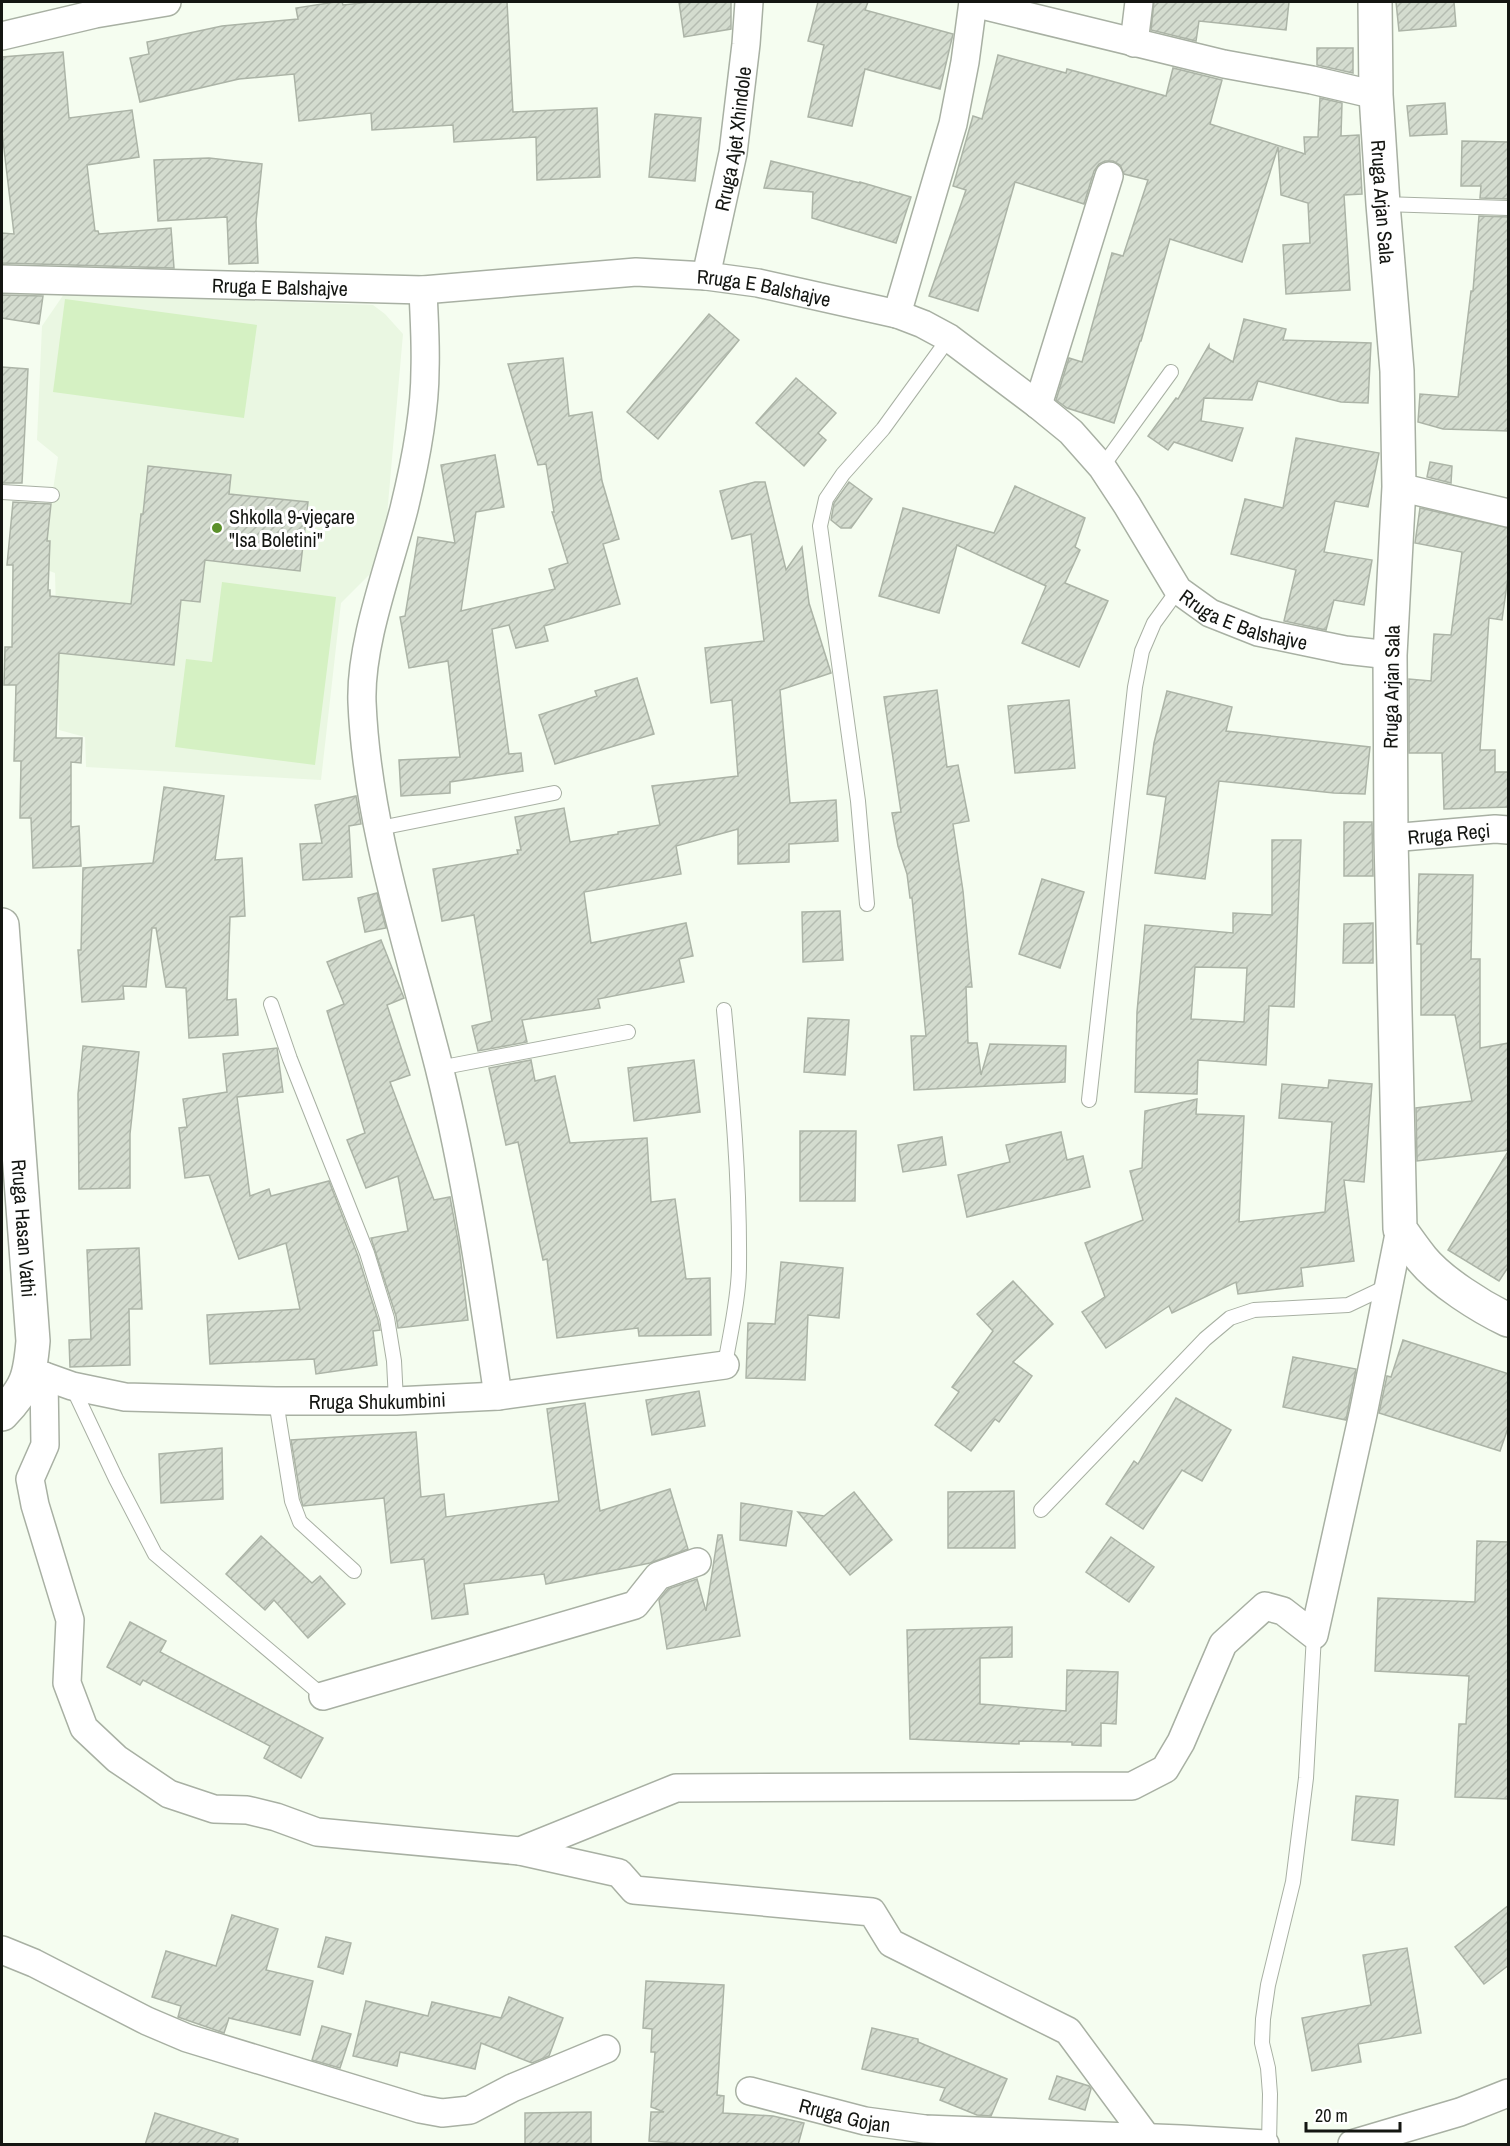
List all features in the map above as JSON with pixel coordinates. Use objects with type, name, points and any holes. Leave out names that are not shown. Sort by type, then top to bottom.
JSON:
[{"type":"street","points":[[2,36],[95,14],[167,2]]},
{"type":"street","name":"Rruga Ajet Xhindole","points":[[706,276],[733,153],[749,2]]},
{"type":"street","points":[[897,314],[953,124],[965,62],[973,2],[1224,64],[1312,80],[1376,95]]},
{"type":"street","points":[[1134,43],[1139,2]]},
{"type":"street","name":"Rruga Arjan Sala","points":[[1375,2],[1376,95],[1397,371],[1399,488],[1390,655],[1391,838],[1400,1229]]},
{"type":"street","points":[[1038,405],[1109,176]]},
{"type":"street","name":"Rruga E Balshajve","points":[[2,279],[423,290],[636,272],[706,276],[758,283],[897,314],[924,324],[949,338],[1071,432],[1102,466],[1178,590],[1210,613],[1258,632],[1345,650],[1390,655]]},
{"type":"street","points":[[423,290],[426,372],[418,438],[405,506],[367,646],[362,699],[366,753],[380,828],[416,987],[439,1068],[478,1263],[498,1396]]},
{"type":"street","points":[[1399,488],[1509,513]]},
{"type":"street","name":"Rruga Reçi","points":[[1391,838],[1495,829],[1509,830]]},
{"type":"street","name":"Rruga Hasan Vathi","points":[[2,925],[9,1123],[37,1374],[2,1414]]},
{"type":"street","points":[[520,1851],[676,1788],[1132,1786],[1165,1769],[1181,1742],[1223,1644],[1265,1606],[1283,1611],[1314,1635],[1346,1493],[1400,1229]]},
{"type":"street","points":[[1400,1229],[1423,1260],[1487,1310],[1509,1320]]},
{"type":"street","name":"Rruga Shukumbini","points":[[37,1374],[72,1386],[125,1397],[396,1401],[498,1396],[725,1365]]},
{"type":"street","points":[[37,1374],[45,1445],[30,1479],[40,1526],[70,1620],[67,1683],[84,1728],[117,1759],[169,1794],[214,1809],[247,1810],[276,1817],[317,1832],[520,1851],[619,1874],[634,1890],[872,1912],[891,1943],[1068,2031],[1147,2138]]},
{"type":"street","points":[[323,1696],[634,1605],[658,1576],[697,1562]]},
{"type":"street","points":[[2,1950],[34,1963],[147,2021],[187,2038],[442,2114],[470,2110],[512,2088],[606,2049]]},
{"type":"street","name":"Rruga Gojan","points":[[750,2091],[865,2121],[925,2129],[1267,2145]]},
{"type":"street","points":[[1352,2145],[1460,2112],[1509,2093]]},
{"type":"lane","points":[[1383,204],[1509,208]]},
{"type":"lane","points":[[867,904],[858,801],[820,526],[826,500],[843,474],[883,429],[949,338]]},
{"type":"lane","points":[[1102,466],[1172,372]]},
{"type":"lane","points":[[2,492],[52,495]]},
{"type":"lane","points":[[1089,1100],[1135,687],[1142,651],[1150,632],[1178,590]]},
{"type":"lane","points":[[380,828],[554,793]]},
{"type":"lane","points":[[271,1004],[290,1059],[367,1252],[387,1318],[394,1361],[396,1401]]},
{"type":"lane","points":[[724,1010],[737,1178],[739,1268],[725,1365]]},
{"type":"lane","points":[[439,1068],[628,1032]]},
{"type":"lane","points":[[1041,1510],[1205,1339],[1230,1318],[1254,1310],[1348,1305],[1388,1286]]},
{"type":"lane","points":[[72,1386],[155,1554],[323,1696]]},
{"type":"lane","points":[[276,1401],[292,1501],[300,1522],[354,1571]]},
{"type":"lane","points":[[1267,2145],[1270,2094],[1268,2068],[1262,2043],[1263,2019],[1268,1985],[1286,1916],[1296,1859],[1306,1778],[1314,1635]]},
{"type":"shaded area","name":"Shkolla 9-vjeçare \"Isa Boletini\"","points":[[64,294],[373,305],[385,314],[403,334],[383,561],[341,603],[321,780],[86,767],[85,737],[59,730],[55,573],[41,568],[58,457],[37,440],[42,326]]},
{"type":"green space","points":[[65,299],[257,325],[244,418],[53,392]]},
{"type":"green space","points":[[222,582],[336,597],[315,765],[175,747],[186,659],[212,662]]},
{"type":"building","points":[[342,2],[343,5],[371,2],[507,2],[513,112],[597,108],[600,177],[537,180],[536,137],[454,142],[453,125],[372,130],[371,113],[299,121],[294,74],[239,79],[140,102],[130,58],[149,54],[147,42],[222,26],[298,19],[296,8]]},
{"type":"building","points":[[679,2],[731,2],[731,29],[684,37]]},
{"type":"building","points":[[818,2],[868,2],[865,10],[953,34],[940,89],[865,69],[852,126],[808,117],[824,45],[808,41]]},
{"type":"building","points":[[1154,2],[1289,2],[1286,30],[1199,21],[1196,41],[1151,30]]},
{"type":"building","points":[[1396,2],[1454,2],[1456,26],[1399,31]]},
{"type":"building","points":[[1317,48],[1353,48],[1353,73],[1317,65]]},
{"type":"building","points":[[63,52],[69,118],[132,110],[139,157],[87,165],[95,231],[99,234],[171,228],[174,268],[2,263],[2,233],[14,234],[2,132],[2,57]]},
{"type":"building","points":[[998,55],[1066,73],[1067,69],[1166,96],[1173,68],[1222,80],[1210,124],[1305,154],[1304,137],[1318,137],[1320,98],[1342,103],[1341,136],[1359,135],[1362,194],[1344,195],[1350,290],[1286,294],[1283,245],[1310,243],[1308,203],[1281,195],[1278,147],[1242,262],[1170,239],[1141,341],[1114,423],[1067,408],[1056,400],[1069,358],[1082,362],[1112,253],[1123,256],[1148,180],[1124,174],[1120,165],[1113,161],[1105,161],[1099,164],[1094,171],[1084,204],[1015,182],[978,311],[929,296],[966,190],[953,186],[973,116],[982,119]]},
{"type":"building","points":[[1445,103],[1447,134],[1410,136],[1407,106]]},
{"type":"building","points":[[655,114],[701,118],[695,181],[649,177]]},
{"type":"building","points":[[1462,141],[1509,142],[1509,199],[1480,198],[1481,186],[1461,186]]},
{"type":"building","points":[[209,158],[262,164],[256,221],[258,263],[229,264],[227,217],[158,221],[154,160]]},
{"type":"building","points":[[771,161],[860,182],[911,197],[896,243],[812,218],[813,192],[764,188]]},
{"type":"building","points":[[1479,216],[1509,217],[1509,431],[1443,429],[1418,422],[1420,394],[1458,397],[1471,291],[1473,291]]},
{"type":"building","points":[[2,295],[43,296],[39,324],[2,318]]},
{"type":"building","points":[[709,314],[739,340],[658,439],[627,412]]},
{"type":"building","points":[[1244,319],[1286,329],[1283,340],[1371,343],[1368,403],[1341,402],[1258,381],[1252,400],[1204,398],[1201,421],[1243,428],[1232,461],[1174,442],[1168,450],[1148,436],[1176,398],[1178,399],[1209,345],[1209,348],[1233,362]]},
{"type":"building","points":[[563,358],[569,416],[592,412],[602,481],[619,539],[603,544],[620,604],[544,626],[548,641],[516,648],[509,625],[492,629],[509,754],[521,753],[523,771],[450,782],[450,793],[401,796],[399,760],[460,757],[448,661],[409,668],[400,617],[405,616],[418,537],[455,543],[441,465],[495,455],[504,507],[476,512],[461,611],[555,589],[549,569],[568,563],[552,512],[554,512],[546,464],[538,465],[508,364]]},
{"type":"building","points":[[2,367],[28,369],[22,483],[2,483]]},
{"type":"building","points":[[796,378],[836,413],[818,433],[826,440],[804,466],[756,423]]},
{"type":"building","points":[[1296,438],[1379,453],[1368,507],[1335,501],[1324,552],[1372,560],[1364,605],[1334,600],[1326,630],[1284,621],[1296,570],[1231,554],[1245,499],[1283,508]]},
{"type":"building","points":[[1430,462],[1452,466],[1451,483],[1427,477]]},
{"type":"building","points":[[148,466],[231,475],[229,494],[308,502],[300,571],[205,560],[200,602],[181,600],[174,665],[59,653],[56,738],[82,738],[81,763],[71,762],[71,827],[79,826],[81,866],[33,868],[31,818],[20,818],[21,761],[14,761],[16,685],[4,685],[5,647],[12,647],[13,565],[7,565],[13,502],[51,504],[47,541],[50,541],[48,590],[50,590],[50,596],[131,604]]},
{"type":"building","points":[[755,482],[765,482],[786,570],[802,547],[809,603],[831,673],[780,690],[790,803],[836,800],[838,841],[789,844],[789,862],[738,864],[738,829],[676,846],[681,874],[584,892],[591,943],[686,923],[693,956],[679,959],[684,982],[598,999],[600,1008],[522,1020],[527,1042],[478,1051],[472,1026],[492,1021],[474,915],[442,921],[433,869],[518,854],[517,850],[521,850],[515,817],[564,808],[570,842],[618,834],[618,832],[660,825],[652,786],[738,776],[732,700],[711,703],[705,648],[764,641],[751,534],[732,539],[720,491]]},
{"type":"building","points":[[849,482],[872,499],[851,528],[841,528],[831,520],[834,503]]},
{"type":"building","points":[[1015,486],[1085,518],[1075,547],[1080,550],[1065,583],[1108,601],[1079,667],[1022,643],[1046,586],[957,545],[939,613],[879,596],[903,508],[994,533]]},
{"type":"building","points":[[1420,508],[1509,528],[1509,570],[1502,620],[1489,618],[1480,750],[1495,750],[1495,772],[1509,772],[1509,807],[1444,809],[1442,753],[1409,753],[1409,679],[1431,681],[1434,634],[1451,635],[1462,552],[1415,543]]},
{"type":"building","points":[[637,678],[654,734],[555,764],[539,715],[597,696],[595,691]]},
{"type":"building","points":[[937,690],[947,767],[958,765],[969,821],[953,824],[963,891],[972,987],[966,987],[968,1043],[977,1043],[981,1075],[990,1044],[1066,1046],[1065,1082],[914,1090],[911,1036],[926,1036],[912,898],[910,898],[907,874],[898,846],[892,813],[901,812],[884,697]]},
{"type":"building","points":[[1167,691],[1232,707],[1226,731],[1370,747],[1365,794],[1219,781],[1205,879],[1155,873],[1166,797],[1147,794],[1154,743]]},
{"type":"building","points":[[1069,700],[1075,768],[1015,773],[1008,706]]},
{"type":"building","points":[[164,787],[224,796],[215,860],[242,858],[245,916],[230,917],[227,1000],[236,999],[238,1035],[189,1038],[186,988],[166,987],[156,928],[152,928],[146,987],[123,986],[124,999],[82,1002],[78,950],[81,950],[83,868],[153,863]]},
{"type":"building","points":[[356,796],[361,824],[349,826],[352,877],[303,880],[300,844],[322,843],[315,805]]},
{"type":"building","points":[[1344,822],[1372,822],[1373,876],[1344,876]]},
{"type":"building","points":[[1272,840],[1301,840],[1294,1007],[1269,1006],[1266,1065],[1198,1060],[1197,1094],[1135,1092],[1137,1012],[1145,925],[1233,933],[1233,913],[1272,915]],"holes":[[[1195,967],[1247,968],[1244,1022],[1191,1019]]]},
{"type":"building","points":[[1419,874],[1473,875],[1471,959],[1480,959],[1480,1048],[1509,1043],[1509,1150],[1417,1161],[1416,1108],[1472,1101],[1455,1015],[1421,1015],[1421,944],[1417,944]]},
{"type":"building","points":[[1042,879],[1084,892],[1060,968],[1019,954]]},
{"type":"building","points":[[377,893],[386,928],[365,932],[358,898]]},
{"type":"building","points":[[840,911],[843,960],[803,962],[802,912]]},
{"type":"building","points":[[1373,923],[1373,963],[1343,963],[1344,924]]},
{"type":"building","points":[[381,940],[404,998],[387,1005],[410,1075],[390,1082],[434,1200],[450,1197],[459,1246],[468,1320],[398,1328],[371,1238],[408,1231],[398,1176],[366,1188],[347,1140],[365,1133],[327,1011],[344,1004],[327,962]]},
{"type":"building","points":[[808,1018],[849,1020],[845,1075],[804,1072]]},
{"type":"building","points":[[83,1046],[139,1052],[130,1134],[130,1188],[79,1189],[78,1094]]},
{"type":"building","points":[[277,1048],[283,1092],[237,1097],[250,1196],[269,1189],[271,1196],[329,1181],[358,1256],[378,1320],[380,1330],[373,1331],[377,1365],[316,1374],[314,1359],[210,1364],[207,1315],[300,1309],[286,1243],[239,1259],[209,1175],[185,1178],[179,1128],[187,1127],[183,1099],[227,1092],[223,1054]]},
{"type":"building","points":[[531,1060],[535,1081],[555,1076],[570,1143],[647,1138],[651,1202],[675,1199],[686,1279],[710,1278],[711,1335],[639,1336],[638,1328],[557,1338],[547,1259],[543,1260],[518,1142],[506,1145],[489,1068]]},
{"type":"building","points":[[694,1060],[700,1112],[634,1121],[628,1068]]},
{"type":"building","points":[[1329,1080],[1372,1084],[1364,1182],[1344,1180],[1354,1261],[1301,1268],[1303,1286],[1238,1294],[1236,1282],[1172,1313],[1169,1306],[1106,1348],[1082,1312],[1105,1297],[1085,1243],[1143,1220],[1130,1171],[1142,1168],[1145,1111],[1197,1099],[1196,1114],[1244,1116],[1239,1222],[1325,1212],[1332,1122],[1279,1118],[1282,1084],[1328,1088]]},
{"type":"building","points":[[800,1131],[856,1131],[855,1201],[800,1201]]},
{"type":"building","points":[[1061,1132],[1067,1160],[1083,1156],[1090,1187],[967,1217],[958,1175],[1010,1162],[1006,1145]]},
{"type":"building","points":[[942,1137],[946,1165],[903,1172],[898,1145]]},
{"type":"building","points":[[1509,1150],[1509,1266],[1499,1281],[1448,1250]]},
{"type":"building","points":[[139,1248],[142,1309],[129,1309],[130,1365],[70,1367],[69,1340],[91,1339],[87,1250]]},
{"type":"building","points":[[781,1262],[843,1268],[839,1318],[808,1315],[805,1380],[746,1378],[748,1323],[775,1324]]},
{"type":"building","points":[[1013,1281],[1053,1324],[1013,1362],[1032,1376],[999,1422],[995,1419],[971,1451],[935,1425],[959,1392],[952,1387],[993,1331],[977,1314]]},
{"type":"building","points":[[1403,1340],[1509,1374],[1509,1425],[1500,1451],[1379,1413],[1387,1376],[1391,1377]]},
{"type":"building","points":[[1293,1357],[1356,1369],[1346,1420],[1283,1407]]},
{"type":"building","points":[[699,1391],[705,1426],[652,1435],[646,1400]]},
{"type":"building","points":[[1176,1398],[1231,1430],[1202,1481],[1182,1470],[1143,1529],[1106,1504],[1134,1461],[1138,1464]]},
{"type":"building","points":[[585,1403],[600,1511],[670,1489],[688,1549],[650,1563],[546,1584],[544,1574],[464,1584],[468,1614],[432,1619],[424,1559],[391,1563],[384,1498],[303,1506],[291,1440],[416,1432],[421,1497],[444,1494],[446,1517],[559,1501],[547,1409]]},
{"type":"building","points":[[222,1448],[223,1499],[161,1503],[159,1454]]},
{"type":"building","points":[[1014,1491],[1015,1548],[948,1548],[948,1492]]},
{"type":"building","points":[[854,1492],[892,1540],[850,1575],[798,1512],[824,1516]]},
{"type":"building","points":[[741,1503],[792,1511],[786,1546],[740,1540]]},
{"type":"building","points":[[718,1535],[722,1535],[740,1636],[667,1649],[659,1600],[668,1589],[697,1579],[706,1611]]},
{"type":"building","points":[[261,1536],[312,1583],[320,1576],[345,1604],[308,1638],[274,1600],[265,1610],[226,1574]]},
{"type":"building","points":[[1111,1537],[1154,1567],[1129,1602],[1086,1572]]},
{"type":"building","points":[[1477,1541],[1509,1542],[1509,1799],[1455,1797],[1459,1724],[1466,1724],[1469,1676],[1375,1671],[1378,1598],[1475,1602]]},
{"type":"building","points":[[130,1622],[166,1641],[160,1652],[323,1738],[301,1778],[264,1758],[270,1746],[143,1680],[140,1685],[107,1667]]},
{"type":"building","points":[[1012,1627],[1012,1657],[980,1658],[980,1704],[1066,1711],[1067,1670],[1118,1672],[1116,1724],[1101,1723],[1101,1746],[1072,1745],[1072,1742],[1019,1741],[1019,1744],[910,1739],[907,1630]]},
{"type":"building","points":[[1356,1796],[1398,1800],[1394,1845],[1352,1840]]},
{"type":"building","points":[[1509,1905],[1509,1965],[1484,1984],[1455,1947]]},
{"type":"building","points":[[232,1915],[278,1929],[266,1970],[313,1981],[300,2035],[229,2018],[224,2033],[178,2017],[181,2006],[152,1997],[166,1951],[216,1966]]},
{"type":"building","points":[[326,1937],[351,1943],[343,1974],[318,1967]]},
{"type":"building","points":[[1407,1948],[1421,2033],[1358,2044],[1361,2062],[1312,2071],[1302,2018],[1371,2005],[1363,1955]]},
{"type":"building","points":[[646,1981],[724,1985],[717,2095],[724,2096],[723,2113],[773,2116],[804,2123],[798,2145],[703,2145],[649,2141],[651,2112],[664,2112],[651,2107],[655,2052],[651,2052],[652,2029],[643,2028]]},
{"type":"building","points":[[509,1997],[563,2018],[549,2056],[532,2063],[481,2043],[475,2069],[400,2052],[397,2066],[353,2056],[366,2001],[428,2016],[432,2002],[501,2018]]},
{"type":"building","points":[[322,2026],[351,2034],[340,2068],[312,2060]]},
{"type":"building","points":[[872,2028],[918,2039],[918,2042],[1007,2079],[991,2116],[977,2115],[940,2100],[945,2088],[862,2069]]},
{"type":"building","points":[[1057,2076],[1089,2086],[1091,2089],[1085,2110],[1049,2099]]},
{"type":"building","points":[[591,2112],[591,2145],[525,2145],[525,2113]]},
{"type":"building","points":[[155,2113],[238,2139],[237,2145],[145,2145]]},
{"type":"place","name":"Shkolla 9-vjeçare \"Isa Boletini\"","points":[[217,528]]}]
